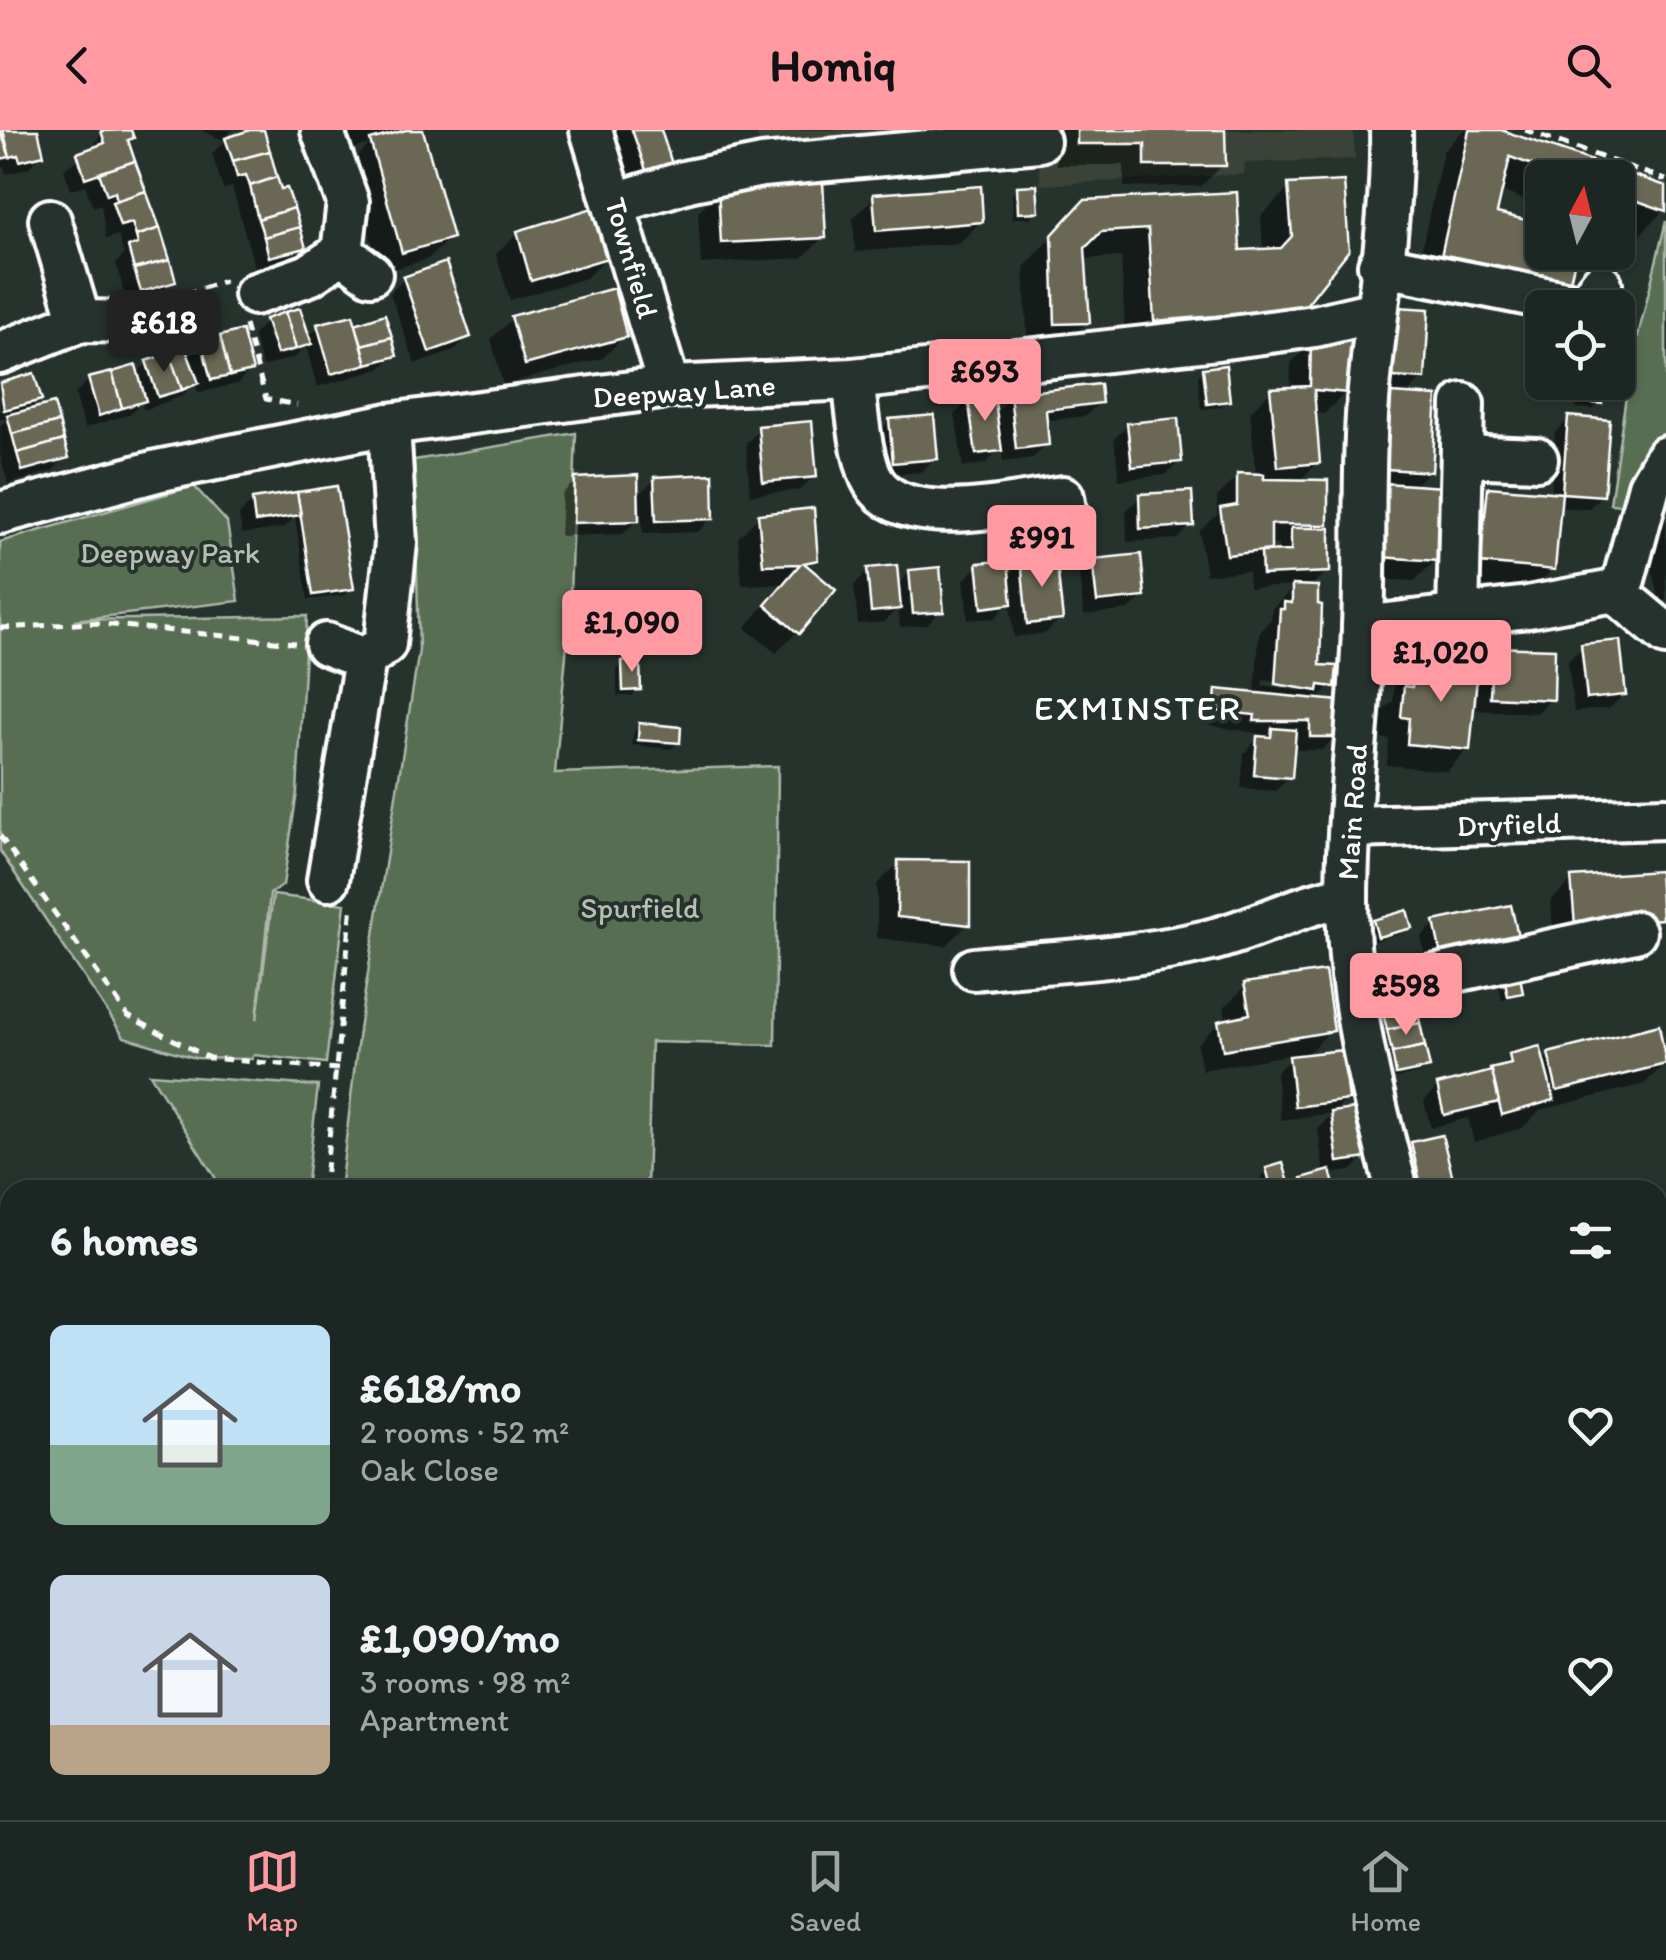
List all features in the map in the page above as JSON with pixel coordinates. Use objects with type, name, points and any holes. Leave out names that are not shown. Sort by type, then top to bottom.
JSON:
[{"type":"street","points":[[248,303],[309,275],[356,264],[348,202],[322,130]]},
{"type":"street","name":"Townfield","points":[[592,130],[669,386]]},
{"type":"street","name":"Main Road","points":[[1391,130],[1392,180],[1379,265],[1366,436],[1363,628],[1347,896],[1355,994],[1372,1092],[1394,1180]]},
{"type":"street","points":[[616,203],[720,172],[1039,141]]},
{"type":"street","points":[[50,220],[80,321]]},
{"type":"street","points":[[1379,265],[1575,304],[1587,302],[1602,284]]},
{"type":"street","name":"Deepway Lane","points":[[0,512],[156,471],[390,424],[669,386],[853,379],[1236,337],[1315,326],[1375,312]]},
{"type":"street","points":[[0,352],[80,321],[143,322]]},
{"type":"street","points":[[853,379],[870,475],[896,504],[935,513],[1063,497]]},
{"type":"street","points":[[1458,616],[1463,404]]},
{"type":"street","points":[[328,880],[365,659],[386,644],[396,543],[390,424]]},
{"type":"street","points":[[1462,456],[1537,459]]},
{"type":"street","points":[[1363,628],[1614,591],[1624,579],[1654,472],[1666,457]]},
{"type":"street","points":[[1614,591],[1666,634]]},
{"type":"street","points":[[326,644],[365,659]]},
{"type":"street","name":"Dryfield","points":[[1352,827],[1666,818]]},
{"type":"street","points":[[974,969],[1211,941],[1315,901],[1347,896]]},
{"type":"street","points":[[1355,994],[1634,932]]},
{"type":"path","points":[[1526,130],[1666,180]]},
{"type":"path","points":[[248,303],[266,399],[300,406]]},
{"type":"path","points":[[0,628],[93,623],[246,641],[326,644]]},
{"type":"path","points":[[0,836],[128,1016],[208,1058],[338,1069]]},
{"type":"path","points":[[325,1180],[352,902],[328,880]]},
{"type":"shaded area","points":[[755,130],[1353,130],[1355,159],[1245,163],[1244,174],[1041,185],[1035,137],[764,154]]},
{"type":"green space","points":[[1666,221],[1666,439],[1631,506],[1610,504],[1625,400],[1635,400],[1635,348]]},
{"type":"green space","name":"Spurfield","points":[[576,433],[569,623],[555,773],[778,766],[775,1045],[651,1042],[647,1180],[341,1180],[359,1030],[419,650],[414,460]]},
{"type":"green space","name":"Deepway Park","points":[[194,486],[227,522],[239,601],[74,620],[307,616],[297,792],[283,885],[270,894],[257,1019],[273,895],[345,904],[326,1063],[254,1055],[252,1059],[195,1058],[124,1037],[0,851],[0,542]]},
{"type":"green space","points":[[150,1074],[318,1086],[307,1180],[217,1180]]},
{"type":"building","points":[[0,130],[10,157],[0,159]]},
{"type":"building","points":[[3,130],[38,130],[44,155],[20,161],[18,155],[10,157]]},
{"type":"building","points":[[131,130],[134,138],[128,140],[135,161],[85,178],[77,153],[105,143],[101,131]]},
{"type":"building","points":[[264,130],[270,151],[233,161],[225,138]]},
{"type":"building","points":[[406,130],[423,130],[453,238],[402,253],[370,140]]},
{"type":"building","points":[[632,130],[661,130],[673,167],[648,176]]},
{"type":"building","points":[[1077,130],[1225,130],[1226,166],[1145,166],[1145,144],[1077,144]]},
{"type":"building","points":[[1469,130],[1501,130],[1589,160],[1525,162],[1510,157],[1497,213],[1525,220],[1525,270],[1573,270],[1569,285],[1441,256]]},
{"type":"building","points":[[270,151],[277,177],[250,186],[246,175],[237,177],[233,161]]},
{"type":"building","points":[[135,161],[146,191],[117,201],[115,192],[107,195],[99,173]]},
{"type":"building","points":[[1635,175],[1666,186],[1666,211],[1635,200]]},
{"type":"building","points":[[277,177],[281,189],[287,188],[294,208],[258,219],[250,186]]},
{"type":"building","points":[[1344,181],[1349,250],[1303,309],[1154,321],[1148,229],[1101,232],[1085,248],[1090,323],[1055,324],[1052,235],[1084,200],[1237,192],[1240,250],[1281,248],[1292,236],[1288,184]]},
{"type":"building","points":[[823,182],[826,238],[721,243],[718,188]]},
{"type":"building","points":[[1037,185],[1039,212],[1018,213],[1017,186]]},
{"type":"building","points":[[981,186],[983,222],[876,231],[873,194]]},
{"type":"building","points":[[146,191],[160,228],[136,236],[132,223],[120,226],[112,202]]},
{"type":"building","points":[[596,207],[611,257],[531,281],[517,231]]},
{"type":"building","points":[[294,208],[300,227],[264,237],[258,219]]},
{"type":"building","points":[[300,227],[306,248],[269,257],[264,237]]},
{"type":"building","points":[[160,228],[170,260],[134,269],[128,247],[138,244],[136,236]]},
{"type":"building","points":[[170,260],[176,282],[141,292],[134,269]]},
{"type":"building","points":[[446,262],[471,337],[429,352],[403,277]]},
{"type":"building","points":[[614,288],[627,337],[525,365],[511,316]]},
{"type":"building","points":[[1397,307],[1429,309],[1425,379],[1393,377]]},
{"type":"building","points":[[300,308],[312,344],[296,349],[285,312]]},
{"type":"building","points":[[285,312],[296,349],[277,354],[265,319]]},
{"type":"building","points":[[385,314],[392,337],[362,345],[355,324]]},
{"type":"building","points":[[353,315],[367,364],[331,374],[317,324]]},
{"type":"building","points":[[242,330],[253,371],[230,376],[220,336]]},
{"type":"building","points":[[1344,333],[1353,339],[1348,393],[1314,390],[1320,463],[1278,467],[1270,388],[1310,386],[1311,339]]},
{"type":"building","points":[[220,336],[230,376],[211,380],[201,341]]},
{"type":"building","points":[[392,337],[397,356],[367,364],[362,345]]},
{"type":"building","points":[[185,347],[199,383],[182,390],[169,353]]},
{"type":"building","points":[[169,353],[182,390],[158,397],[146,361]]},
{"type":"building","points":[[136,365],[146,401],[122,408],[112,372]]},
{"type":"building","points":[[1226,365],[1230,401],[1207,404],[1203,368]]},
{"type":"building","points":[[112,372],[122,408],[99,416],[88,378]]},
{"type":"building","points":[[34,373],[42,400],[4,410],[0,383]]},
{"type":"building","points":[[1100,384],[1102,403],[1046,410],[1049,445],[1016,449],[1010,394]]},
{"type":"building","points":[[1391,393],[1437,396],[1432,472],[1386,469]]},
{"type":"building","points":[[994,395],[1002,451],[976,454],[968,398]]},
{"type":"building","points":[[1581,400],[1602,400],[1602,404]]},
{"type":"building","points":[[54,403],[59,422],[12,434],[7,415]]},
{"type":"building","points":[[934,415],[938,459],[893,463],[889,419]]},
{"type":"building","points":[[1568,416],[1610,420],[1604,496],[1562,493]]},
{"type":"building","points":[[1178,418],[1182,462],[1132,467],[1127,423]]},
{"type":"building","points":[[812,421],[817,477],[763,482],[758,426]]},
{"type":"building","points":[[59,422],[64,440],[17,453],[12,434]]},
{"type":"building","points":[[64,440],[69,458],[22,471],[17,453]]},
{"type":"building","points":[[1237,473],[1264,474],[1264,479],[1328,480],[1328,525],[1271,524],[1271,550],[1227,555],[1220,508],[1237,505]]},
{"type":"building","points":[[713,474],[714,519],[656,521],[654,477]]},
{"type":"building","points":[[638,475],[639,521],[573,523],[575,478]]},
{"type":"building","points":[[1384,483],[1443,487],[1438,561],[1380,557]]},
{"type":"building","points":[[337,486],[354,589],[313,595],[297,492]]},
{"type":"building","points":[[1488,487],[1562,493],[1555,570],[1480,563]]},
{"type":"building","points":[[1192,491],[1194,526],[1140,529],[1139,494]]},
{"type":"building","points":[[297,492],[301,515],[255,522],[252,499]]},
{"type":"building","points":[[814,508],[818,560],[804,563],[836,590],[799,634],[765,605],[800,564],[763,565],[758,514]]},
{"type":"building","points":[[1291,528],[1330,528],[1330,572],[1262,575],[1261,552],[1291,551]]},
{"type":"building","points":[[1141,554],[1145,597],[1097,602],[1092,559]]},
{"type":"building","points":[[1056,556],[1063,620],[1027,624],[1021,559]]},
{"type":"building","points":[[1008,560],[1012,604],[982,608],[977,563]]},
{"type":"building","points":[[897,565],[901,609],[871,612],[867,568]]},
{"type":"building","points":[[940,567],[944,612],[913,614],[909,570]]},
{"type":"building","points":[[1292,585],[1318,586],[1318,604],[1322,605],[1320,665],[1337,666],[1335,687],[1319,685],[1318,691],[1275,684],[1280,609],[1284,609],[1284,602],[1292,603]]},
{"type":"building","points":[[1454,640],[1479,642],[1478,667],[1451,665]]},
{"type":"building","points":[[1620,640],[1626,695],[1587,699],[1581,644]]},
{"type":"building","points":[[1492,647],[1555,649],[1554,700],[1490,697]]},
{"type":"building","points":[[640,660],[641,690],[623,691],[622,661]]},
{"type":"building","points":[[1415,661],[1478,667],[1470,750],[1407,744],[1409,718],[1401,717],[1404,686],[1412,687]]},
{"type":"building","points":[[1216,689],[1339,701],[1339,737],[1310,737],[1310,721],[1254,721],[1255,715],[1214,711]]},
{"type":"building","points":[[639,723],[681,727],[680,743],[638,740]]},
{"type":"building","points":[[1272,728],[1296,730],[1292,778],[1254,775],[1257,736],[1271,737]]},
{"type":"building","points":[[898,860],[970,861],[970,925],[897,917]]},
{"type":"building","points":[[1659,871],[1662,919],[1575,926],[1571,877]]},
{"type":"building","points":[[1511,905],[1521,949],[1443,965],[1434,921]]},
{"type":"building","points":[[1407,910],[1412,928],[1378,937],[1373,920]]},
{"type":"building","points":[[1518,965],[1523,993],[1508,996],[1502,968]]},
{"type":"building","points":[[1325,971],[1334,1031],[1223,1050],[1218,1021],[1250,1014],[1244,983]]},
{"type":"building","points":[[1413,987],[1420,1023],[1387,1030],[1379,995]]},
{"type":"building","points":[[1420,1023],[1425,1046],[1392,1053],[1387,1030]]},
{"type":"building","points":[[1659,1025],[1666,1064],[1557,1091],[1548,1053]]},
{"type":"building","points":[[1425,1046],[1430,1068],[1396,1075],[1392,1053]]},
{"type":"building","points":[[1540,1046],[1554,1100],[1502,1115],[1490,1069],[1511,1064],[1509,1054]]},
{"type":"building","points":[[1343,1050],[1349,1100],[1295,1107],[1289,1056]]},
{"type":"building","points":[[1492,1071],[1499,1102],[1444,1115],[1437,1085]]},
{"type":"building","points":[[1362,1108],[1368,1158],[1338,1162],[1331,1112]]},
{"type":"building","points":[[1442,1135],[1453,1180],[1420,1180],[1411,1142]]},
{"type":"building","points":[[1283,1163],[1288,1180],[1269,1180],[1266,1168]]},
{"type":"building","points":[[1330,1170],[1333,1180],[1302,1180]]},
{"type":"district","name":"EXMINSTER","points":[[1138,708]]}]
